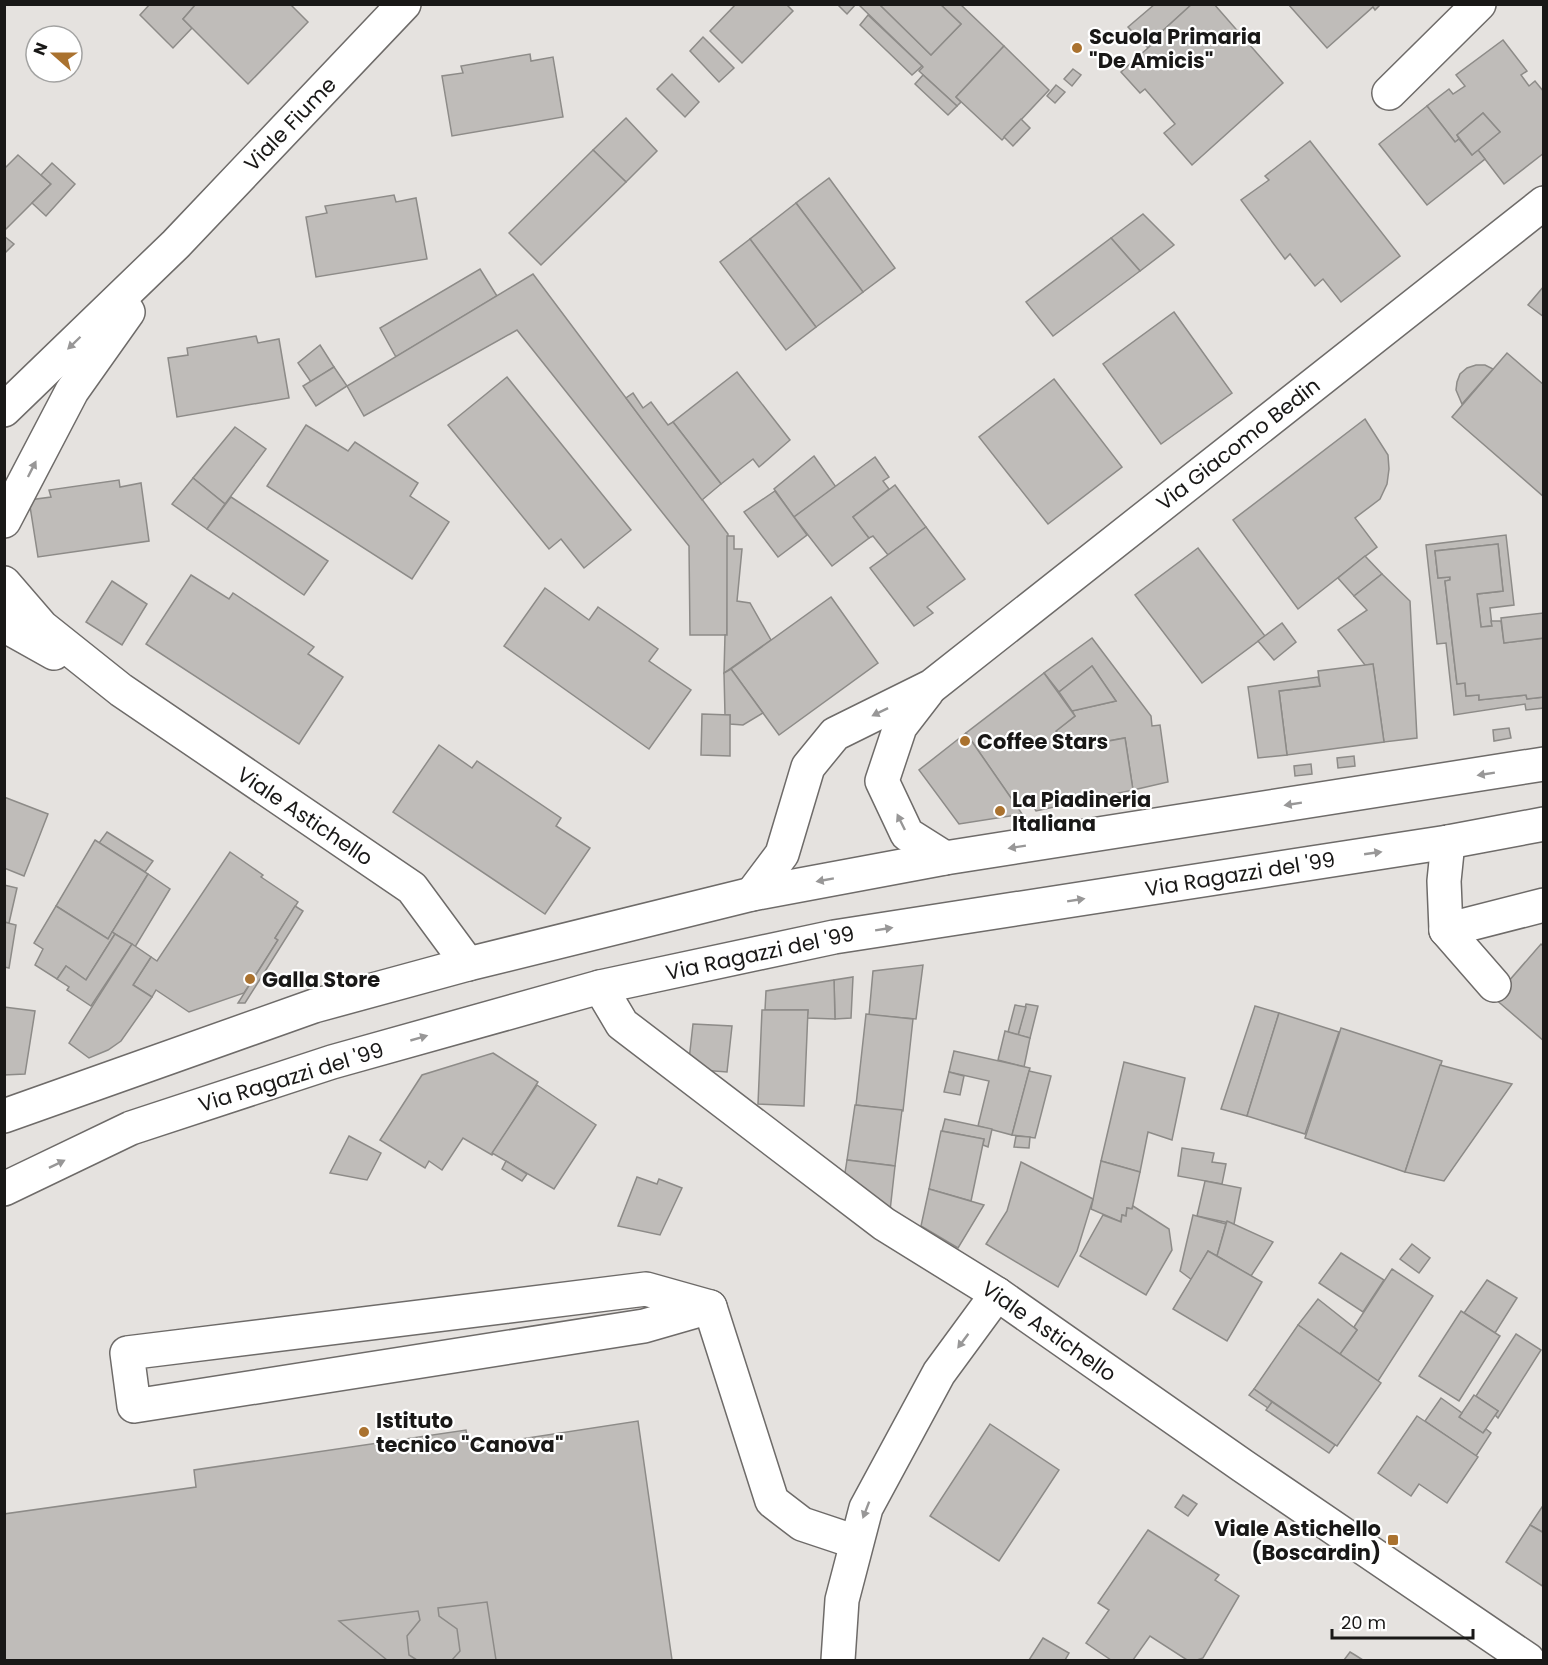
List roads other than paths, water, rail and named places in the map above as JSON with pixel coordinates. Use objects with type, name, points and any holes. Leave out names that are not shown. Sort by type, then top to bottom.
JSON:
[{"type":"street","name":"Viale Fiume","points":[[4,410],[176,244],[404,4]]},
{"type":"street","points":[[1389,93],[1479,4]]},
{"type":"street","name":"Via Giacomo Bedin","points":[[752,894],[782,854],[808,767],[835,734],[932,686],[1544,202]]},
{"type":"street","name":"Viale Fiume","points":[[4,521],[72,391],[176,244]]},
{"type":"street","name":"Viale Astichello","points":[[4,583],[42,627],[121,690],[412,888],[468,964]]},
{"type":"street","name":"Viale Astichello","points":[[4,625],[121,690]]},
{"type":"street","name":"Via Giacomo Bedin","points":[[932,686],[900,727],[882,781],[907,834],[945,858]]},
{"type":"street","points":[[4,1116],[314,1006],[468,964],[752,894],[945,858],[1544,765]]},
{"type":"street","name":"Via Ragazzi del '99","points":[[4,1189],[131,1128],[332,1062],[600,987],[834,937],[1448,842],[1544,824]]},
{"type":"street","points":[[1448,842],[1444,881],[1446,930],[1494,985]]},
{"type":"street","points":[[1446,930],[1544,905]]},
{"type":"street","name":"Viale Astichello","points":[[600,987],[622,1024],[884,1224],[997,1294],[1519,1658]]},
{"type":"street","points":[[646,1289],[710,1307],[644,1326],[134,1406],[127,1353],[646,1289]]},
{"type":"street","points":[[838,1660],[842,1600],[866,1508],[939,1373],[997,1294]]},
{"type":"street","points":[[710,1307],[772,1501],[802,1524],[856,1542]]},
{"type":"place","name":"Scuola Primaria \"De Amicis\"","points":[[1077,48]]},
{"type":"place","name":"Coffee Stars","points":[[965,741]]},
{"type":"place","name":"La Piadineria Italiana","points":[[1000,811]]},
{"type":"place","name":"Galla Store","points":[[250,979]]},
{"type":"place","name":"Istituto tecnico \"Canova\"","points":[[364,1432]]},
{"type":"place","name":"Viale Astichello (Boscardin)","points":[[1393,1540]]}]
